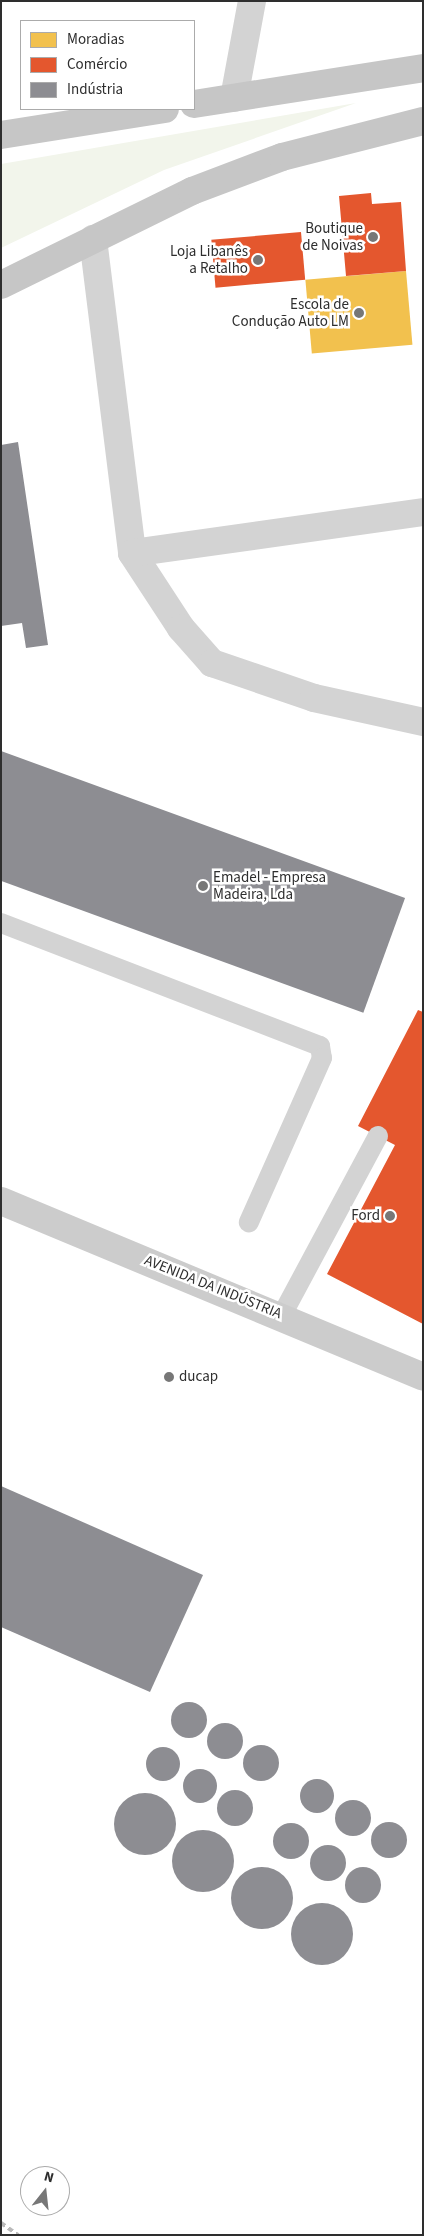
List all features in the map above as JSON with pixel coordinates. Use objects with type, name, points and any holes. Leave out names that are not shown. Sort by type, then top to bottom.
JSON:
[{"type":"main road","points":[[195,104],[423,68]]},
{"type":"main road","points":[[1,134],[158,110]]},
{"type":"main road","points":[[1,285],[192,191],[282,158],[423,121]]},
{"type":"street","points":[[234,98],[252,1]]},
{"type":"street","points":[[93,239],[132,553],[181,628],[212,663],[314,698],[423,722]]},
{"type":"street","points":[[132,553],[423,512]]},
{"type":"street","name":"AVENIDA DA INDÚSTRIA","points":[[1,1201],[282,1315],[423,1377]]},
{"type":"lane","points":[[1,923],[320,1046],[322,1058],[249,1222]]},
{"type":"lane","points":[[282,1315],[378,1136]]},
{"type":"shaded area","points":[[356,103],[164,170],[1,248],[1,164]]},
{"type":"building: Moradias","name":"Escola de Condução Auto LM","points":[[406,271],[412,345],[312,354],[305,280]]},
{"type":"building: Comércio","name":"Boutique de Noivas","points":[[371,193],[372,204],[401,202],[406,271],[346,276],[339,196]]},
{"type":"building: Comércio","name":"Loja Libanês a Retalho","points":[[301,232],[305,280],[216,288],[211,240]]},
{"type":"building: Comércio","name":"Ford","points":[[418,1010],[423,1012],[423,1324],[327,1274],[395,1145],[358,1126]]},
{"type":"building: Indústria","points":[[18,442],[48,645],[26,648],[22,623],[1,626],[1,445]]},
{"type":"building: Indústria","name":"Emadel - Empresa Madeira, Lda","points":[[1,751],[405,898],[363,1013],[1,881]]},
{"type":"building: Indústria","points":[[1,1486],[203,1575],[150,1692],[1,1627]]},
{"type":"building: Indústria","points":[[189,1702],[201,1708],[207,1720],[201,1732],[189,1738],[177,1732],[171,1720],[177,1708]]},
{"type":"building: Indústria","points":[[225,1723],[237,1729],[243,1741],[237,1753],[225,1759],[213,1753],[207,1741],[213,1729]]},
{"type":"building: Indústria","points":[[261,1745],[273,1751],[279,1763],[273,1775],[261,1781],[249,1775],[243,1763],[249,1751]]},
{"type":"building: Indústria","points":[[163,1747],[170,1748],[175,1752],[179,1757],[179,1771],[175,1776],[170,1780],[163,1781],[156,1780],[151,1776],[147,1771],[146,1764],[147,1757],[151,1752],[156,1748]]},
{"type":"building: Indústria","points":[[200,1769],[207,1770],[212,1774],[216,1779],[216,1793],[212,1798],[207,1802],[200,1803],[193,1802],[188,1798],[184,1793],[183,1786],[184,1779],[188,1774],[193,1770]]},
{"type":"building: Indústria","points":[[317,1779],[324,1780],[329,1784],[333,1789],[333,1803],[329,1808],[324,1812],[317,1813],[310,1812],[305,1808],[301,1803],[300,1796],[301,1789],[305,1784],[310,1780]]},
{"type":"building: Indústria","points":[[235,1790],[247,1796],[253,1808],[247,1820],[235,1826],[223,1820],[217,1808],[223,1796]]},
{"type":"building: Indústria","points":[[145,1793],[157,1795],[167,1802],[174,1812],[176,1824],[174,1836],[167,1846],[157,1853],[145,1855],[133,1853],[123,1846],[116,1836],[114,1824],[116,1812],[123,1802],[133,1795]]},
{"type":"building: Indústria","points":[[353,1800],[365,1806],[371,1818],[365,1830],[353,1836],[341,1830],[335,1818],[341,1806]]},
{"type":"building: Indústria","points":[[389,1822],[401,1828],[407,1840],[401,1852],[389,1858],[377,1852],[371,1840],[377,1828]]},
{"type":"building: Indústria","points":[[291,1823],[303,1829],[309,1841],[303,1853],[291,1859],[279,1853],[273,1841],[279,1829]]},
{"type":"building: Indústria","points":[[203,1830],[215,1832],[225,1839],[232,1849],[234,1861],[232,1873],[225,1883],[215,1890],[203,1892],[191,1890],[181,1883],[174,1873],[172,1861],[174,1849],[181,1839],[191,1832]]},
{"type":"building: Indústria","points":[[328,1845],[340,1851],[346,1863],[340,1875],[328,1881],[316,1875],[310,1863],[316,1851]]},
{"type":"building: Indústria","points":[[262,1867],[279,1872],[284,1876],[288,1881],[293,1898],[288,1915],[284,1920],[279,1924],[262,1929],[245,1924],[240,1920],[236,1915],[231,1898],[236,1881],[240,1876],[245,1872]]},
{"type":"building: Indústria","points":[[363,1867],[375,1873],[381,1885],[375,1897],[363,1903],[351,1897],[345,1885],[351,1873]]},
{"type":"building: Indústria","points":[[322,1903],[334,1905],[344,1912],[351,1922],[353,1934],[351,1946],[344,1956],[334,1963],[322,1965],[310,1963],[300,1956],[293,1946],[291,1934],[293,1922],[300,1912],[310,1905]]},
{"type":"railway","points":[[1,2223],[18,2235]]},
{"type":"place","name":"Boutique de Noivas","points":[[373,237]]},
{"type":"place","name":"Loja Libanês a Retalho","points":[[258,260]]},
{"type":"place","name":"Escola de Condução Auto LM","points":[[359,313]]},
{"type":"place","name":"Emadel - Empresa Madeira, Lda","points":[[203,886]]},
{"type":"place","name":"Ford","points":[[390,1216]]},
{"type":"place","name":"ducap","points":[[169,1377]]}]
